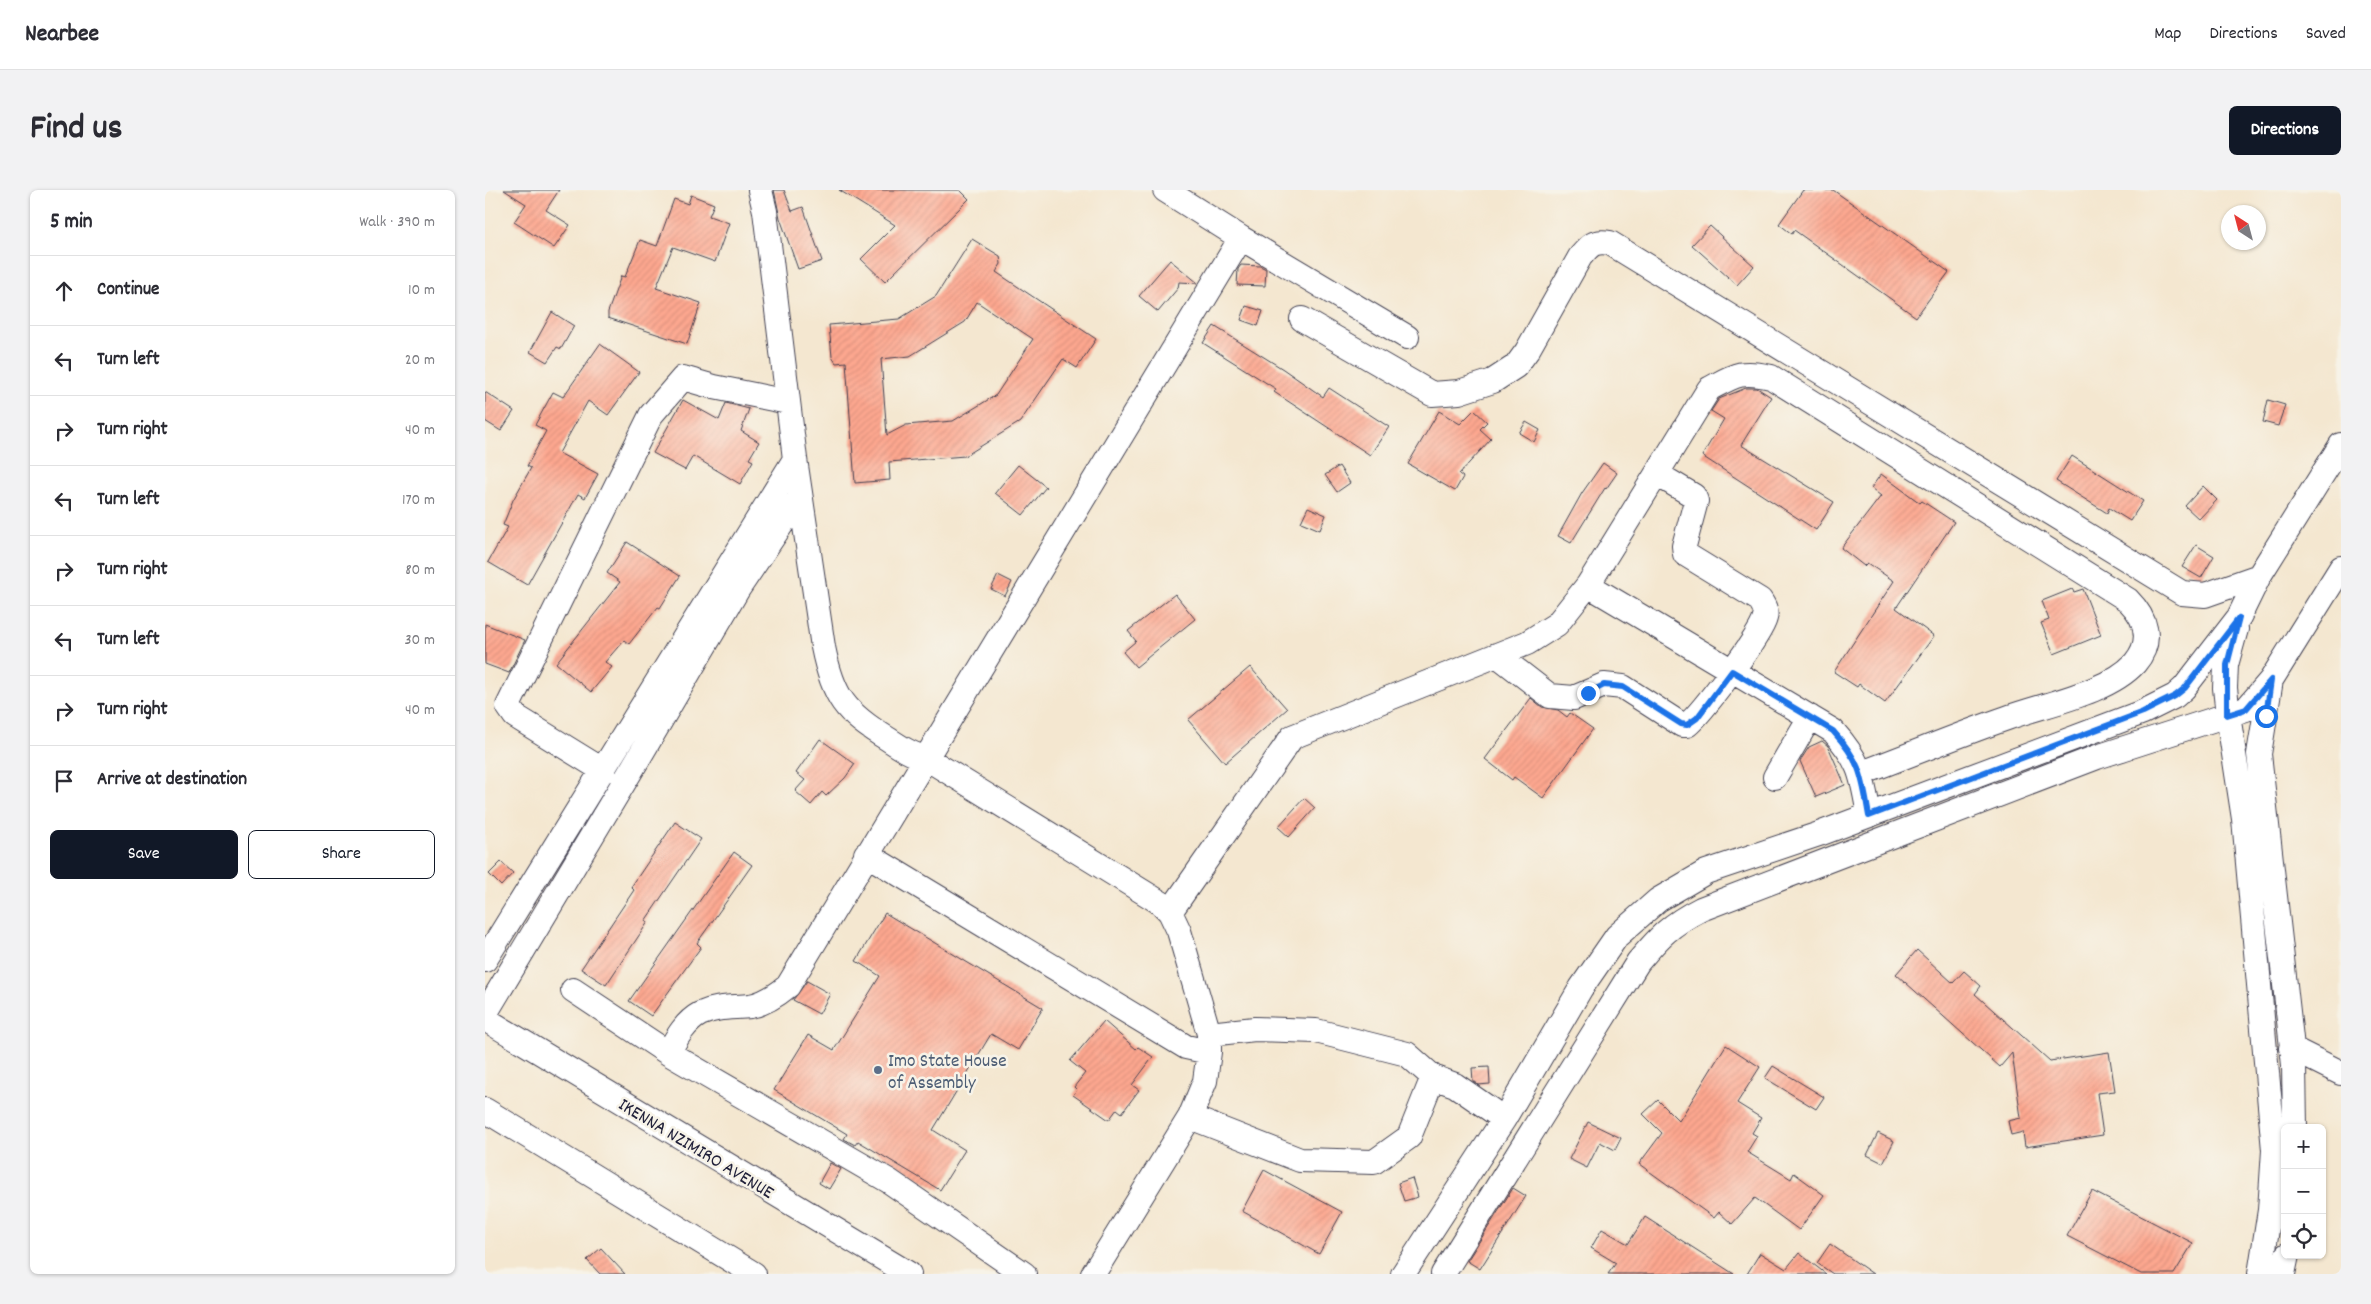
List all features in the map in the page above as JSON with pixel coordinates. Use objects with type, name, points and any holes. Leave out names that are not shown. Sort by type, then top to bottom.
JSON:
[{"type":"street","points":[[760,190],[765,211],[800,497],[823,647],[828,673],[841,700],[861,722],[913,755],[926,758],[1161,904],[1170,912],[1179,931],[1209,1043],[1205,1081],[1190,1117],[1093,1274]]},
{"type":"street","points":[[1165,190],[1241,238],[1407,337]]},
{"type":"street","points":[[668,1053],[680,1032],[699,1015],[721,1007],[752,1006],[775,997],[788,986],[866,854],[1241,238]]},
{"type":"street","points":[[1302,318],[1432,394],[1459,392],[1493,381],[1515,366],[1527,351],[1580,257],[1590,244],[1598,240],[1610,243],[2182,594],[2205,595],[2259,576]]},
{"type":"street","points":[[1170,912],[1293,737],[1527,643],[1557,624],[1588,586],[1709,389],[1733,376],[1750,372],[1771,377],[2127,600],[2140,612],[2146,632],[2145,646],[2136,662],[2111,683],[2007,718],[1862,773]]},
{"type":"street","points":[[604,771],[515,716],[508,706],[651,415],[683,378],[714,387],[788,402]]},
{"type":"street","points":[[2262,1273],[2270,1210],[2274,1150],[2244,819],[2227,715],[2227,665],[2239,618],[2259,576],[2341,445]]},
{"type":"street","points":[[485,960],[604,771],[795,459]]},
{"type":"street","points":[[1497,655],[1550,696],[1574,698],[1604,685],[1623,687],[1681,724],[1687,725],[1697,718],[1732,671],[1765,620],[1765,607],[1760,600],[1685,554],[1684,546],[1696,501],[1694,496],[1657,474]]},
{"type":"street","points":[[485,1014],[738,589],[800,497]]},
{"type":"street","points":[[1445,1273],[1638,962],[1656,940],[1676,922],[1701,910],[2097,757],[2246,709],[2271,680],[2341,568]]},
{"type":"street","points":[[1588,586],[1833,731],[1845,744],[1862,773],[1869,816]]},
{"type":"street","points":[[1403,1274],[1504,1119],[1581,988],[1617,936],[1658,900],[1706,872],[1869,816],[2143,712],[2175,696],[2192,680],[2239,618]]},
{"type":"street","points":[[2271,680],[2259,754],[2291,1048],[2295,1124]]},
{"type":"street","points":[[1775,777],[1810,717]]},
{"type":"street","points":[[866,854],[1186,1047],[1209,1043],[1255,1029],[1316,1031],[1407,1054],[1433,1077],[1455,1084],[1504,1119]]},
{"type":"street","points":[[1638,918],[1656,940]]},
{"type":"street","points":[[573,990],[668,1053],[889,1182],[1024,1274]]},
{"type":"street","name":"IKENNA NZIMIRO AVENUE","points":[[485,1019],[909,1274]]},
{"type":"street","points":[[2291,1048],[2341,1073]]},
{"type":"street","points":[[1190,1117],[1300,1160],[1374,1162],[1409,1137],[1433,1077]]},
{"type":"street","points":[[485,1110],[754,1274]]},
{"type":"street","points":[[2262,1273],[2281,1259]]},
{"type":"building","points":[[504,190],[559,190],[546,210],[570,225],[554,248],[514,222],[526,204]]},
{"type":"building","points":[[774,190],[784,190],[792,211],[803,207],[822,261],[798,269],[780,218]]},
{"type":"building","points":[[839,190],[960,190],[969,199],[885,282],[861,259],[895,225]]},
{"type":"building","points":[[1803,190],[1833,190],[1949,272],[1916,317],[1794,230],[1792,234],[1779,224]]},
{"type":"building","points":[[691,195],[714,204],[709,216],[729,223],[715,262],[673,247],[656,288],[701,303],[687,344],[608,318],[608,312],[621,276],[625,277],[640,240],[657,246],[674,199],[688,204]]},
{"type":"building","points":[[1710,226],[1754,266],[1737,285],[1692,245]]},
{"type":"building","points":[[972,239],[1000,256],[1001,264],[996,272],[1096,339],[1077,368],[1063,359],[1020,422],[965,456],[889,462],[890,480],[855,483],[846,362],[836,363],[832,357],[829,325],[899,319],[936,296]],"holes":[[[977,302],[1033,339],[996,395],[953,421],[906,425],[887,435],[881,359],[910,356],[965,322]]]},
{"type":"building","points":[[1170,260],[1198,283],[1179,282],[1178,288],[1158,312],[1139,296]]},
{"type":"building","points":[[1241,265],[1260,266],[1266,269],[1265,286],[1237,285],[1238,269]]},
{"type":"building","points":[[1246,306],[1263,311],[1258,326],[1241,320]]},
{"type":"building","points":[[552,312],[574,326],[561,349],[557,347],[547,362],[530,352]]},
{"type":"building","points":[[1214,326],[1283,369],[1323,397],[1329,388],[1389,427],[1370,455],[1274,392],[1276,389],[1203,343]]},
{"type":"building","points":[[600,344],[639,372],[608,415],[588,401],[559,453],[598,474],[585,498],[578,494],[527,585],[488,562],[508,527],[503,525],[513,500],[531,468],[527,466],[546,431],[535,425],[553,392],[563,397]]},
{"type":"building","points":[[1746,388],[1757,388],[1771,397],[1741,445],[1834,502],[1816,530],[1702,456],[1724,419],[1711,411],[1719,399]]},
{"type":"building","points":[[485,392],[514,411],[501,431],[485,421]]},
{"type":"building","points":[[683,400],[719,420],[726,403],[749,409],[741,431],[759,442],[749,459],[753,461],[740,484],[693,456],[685,470],[653,453]]},
{"type":"building","points":[[2268,400],[2285,405],[2278,426],[2263,422]]},
{"type":"building","points":[[1474,410],[1487,422],[1480,429],[1491,439],[1459,474],[1463,477],[1455,491],[1408,464],[1439,411],[1460,424]]},
{"type":"building","points":[[1526,422],[1540,430],[1534,442],[1519,433]]},
{"type":"building","points":[[2072,456],[2143,501],[2130,521],[2109,508],[2107,513],[2056,481]]},
{"type":"building","points":[[1603,463],[1617,473],[1605,488],[1571,543],[1558,536],[1582,493]]},
{"type":"building","points":[[1018,465],[1046,487],[1023,515],[995,493]]},
{"type":"building","points":[[1339,466],[1350,483],[1337,492],[1325,475]]},
{"type":"building","points":[[1881,474],[1920,503],[1922,501],[1954,522],[1896,608],[1934,636],[1885,703],[1859,684],[1857,687],[1834,672],[1894,581],[1867,563],[1864,566],[1841,548],[1881,496],[1871,488]]},
{"type":"building","points":[[2203,486],[2217,500],[2199,519],[2185,506]]},
{"type":"building","points":[[1308,507],[1326,515],[1320,530],[1301,522]]},
{"type":"building","points":[[627,542],[680,576],[660,608],[658,607],[629,644],[624,640],[605,662],[612,667],[591,692],[556,663],[620,582],[607,573]]},
{"type":"building","points":[[2196,545],[2214,556],[2201,578],[2182,567]]},
{"type":"building","points":[[998,575],[1012,582],[1005,596],[991,589]]},
{"type":"building","points":[[2072,589],[2074,592],[2083,589],[2101,635],[2054,654],[2041,623],[2049,620],[2042,601]]},
{"type":"building","points":[[1175,594],[1195,619],[1136,667],[1123,652],[1136,641],[1128,631]]},
{"type":"building","points":[[485,624],[525,640],[509,673],[485,664]]},
{"type":"building","points":[[1250,667],[1287,709],[1225,763],[1188,720]]},
{"type":"building","points":[[1531,698],[1542,707],[1558,710],[1567,717],[1570,713],[1593,729],[1543,798],[1514,777],[1512,780],[1485,759]]},
{"type":"building","points":[[820,739],[855,764],[845,778],[826,796],[822,792],[811,805],[795,791],[805,780],[796,773]]},
{"type":"building","points":[[1822,741],[1828,746],[1845,785],[1816,797],[1800,761],[1809,747]]},
{"type":"building","points":[[1304,798],[1315,808],[1289,837],[1278,827]]},
{"type":"building","points":[[675,822],[701,839],[645,921],[648,922],[606,985],[581,969],[634,890],[631,887]]},
{"type":"building","points":[[734,852],[752,865],[697,943],[701,947],[651,1016],[629,1001]]},
{"type":"building","points":[[501,862],[513,873],[501,886],[489,874]]},
{"type":"building","name":"Imo State House of Assembly","points":[[885,913],[1043,1008],[1018,1050],[991,1034],[933,1130],[965,1150],[940,1190],[858,1141],[855,1145],[844,1139],[847,1134],[774,1090],[808,1035],[834,1050],[880,976],[856,961]]},
{"type":"building","points":[[1917,950],[1953,983],[1964,971],[1981,986],[1975,994],[2050,1061],[2109,1052],[2115,1091],[2097,1093],[2103,1135],[2025,1147],[2023,1132],[2011,1135],[2008,1121],[2021,1118],[2012,1053],[2000,1067],[1896,974]]},
{"type":"building","points":[[807,981],[830,994],[819,1014],[793,1000]]},
{"type":"building","points":[[1104,1021],[1136,1049],[1138,1047],[1153,1057],[1132,1085],[1139,1090],[1122,1113],[1117,1109],[1109,1120],[1073,1095],[1077,1090],[1074,1087],[1085,1073],[1070,1061]]},
{"type":"building","points":[[1726,1045],[1760,1067],[1737,1103],[1761,1118],[1752,1133],[1757,1136],[1747,1152],[1791,1179],[1794,1173],[1824,1195],[1799,1230],[1755,1198],[1732,1224],[1719,1212],[1714,1218],[1639,1164],[1662,1133],[1643,1114],[1658,1100],[1679,1121]]},
{"type":"building","points":[[1773,1066],[1824,1097],[1816,1109],[1765,1078]]},
{"type":"building","points":[[1489,1067],[1490,1084],[1478,1085],[1473,1081],[1472,1068]]},
{"type":"building","points":[[1588,1122],[1621,1138],[1615,1150],[1600,1142],[1587,1168],[1569,1159]]},
{"type":"building","points":[[1878,1133],[1894,1141],[1883,1163],[1867,1155]]},
{"type":"building","points":[[830,1163],[841,1169],[829,1189],[819,1183]]},
{"type":"building","points":[[1264,1170],[1342,1212],[1319,1254],[1242,1211]]},
{"type":"building","points":[[1412,1178],[1418,1197],[1404,1201],[1398,1183]]},
{"type":"building","points":[[1513,1188],[1526,1196],[1480,1269],[1467,1261]]},
{"type":"building","points":[[2092,1191],[2193,1243],[2174,1274],[2141,1274],[2067,1236]]},
{"type":"building","points":[[1645,1217],[1734,1274],[1608,1274],[1616,1263],[1591,1248],[1602,1229],[1628,1244]]},
{"type":"building","points":[[1830,1244],[1873,1274],[1833,1274],[1817,1263]]},
{"type":"building","points":[[601,1248],[625,1274],[600,1274],[587,1260]]},
{"type":"building","points":[[1760,1253],[1786,1269],[1799,1253],[1826,1274],[1747,1274]]},
{"type":"place","name":"Imo State House of Assembly","points":[[878,1070]]},
{"type":"route","points":[[1588,693],[1604,685],[1623,687],[1681,724],[1687,725],[1697,718],[1732,671],[1833,731],[1845,744],[1862,773],[1869,816],[2143,712],[2175,696],[2192,680],[2239,618],[2227,665],[2225,688],[2227,715],[2246,709],[2271,680],[2266,716]]}]
